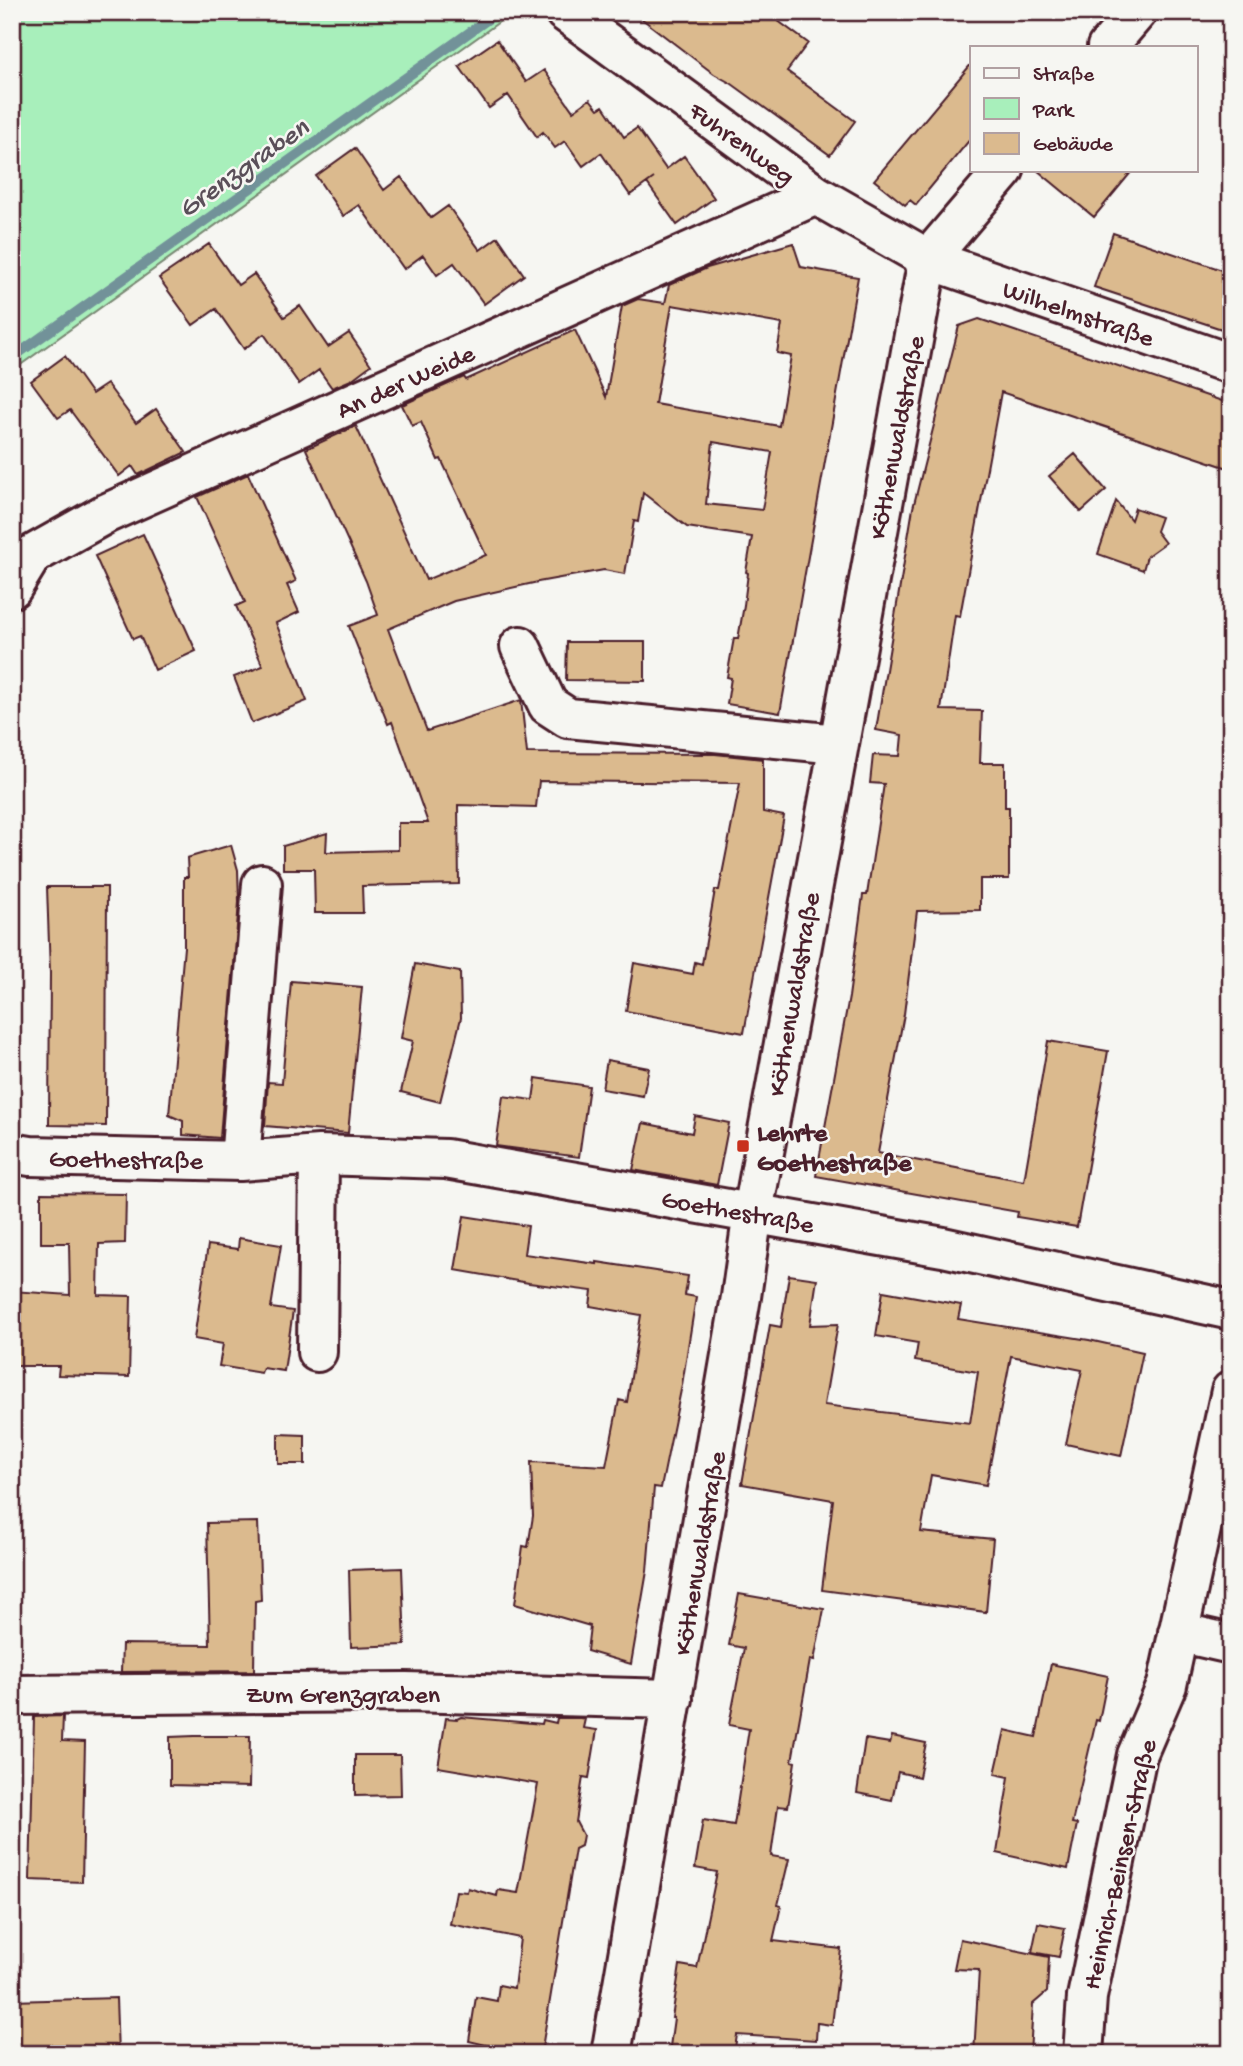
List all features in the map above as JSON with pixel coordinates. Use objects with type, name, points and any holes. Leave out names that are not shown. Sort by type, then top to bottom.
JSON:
[{"type":"street","name":"Fuhrenweg","points":[[565,12],[816,195],[928,259]]},
{"type":"street","points":[[1108,46],[1137,12]]},
{"type":"street","name":"Köthenwaldstraße","points":[[611,2054],[741,1297],[753,1212],[928,259],[1002,172]]},
{"type":"street","name":"An der Weide","points":[[12,588],[32,555],[106,514],[816,195]]},
{"type":"street","name":"Wilhelmstraße","points":[[928,259],[1231,364]]},
{"type":"street","points":[[520,646],[548,705],[568,718],[838,744]]},
{"type":"street","name":"Goethestraße","points":[[240,1161],[262,884]]},
{"type":"street","name":"Goethestraße","points":[[12,1153],[30,1156],[240,1161],[319,1155],[446,1159],[943,1247],[1231,1310]]},
{"type":"street","points":[[317,1352],[319,1155]]},
{"type":"street","name":"Heinrich-Beinsen-Straße","points":[[1083,2054],[1087,1997],[1137,1755],[1167,1685],[1231,1391]]},
{"type":"street","points":[[1178,1632],[1231,1644]]},
{"type":"street","name":"Zum Grenzgraben","points":[[12,1695],[407,1692],[673,1699]]},
{"type":"green space","points":[[12,12],[513,12],[12,371]]},
{"type":"building","points":[[633,12],[766,12],[808,43],[787,71],[855,121],[830,155],[732,84],[714,74]]},
{"type":"building","points":[[497,40],[526,82],[544,70],[573,111],[590,99],[598,109],[603,106],[624,137],[637,128],[666,169],[684,156],[714,198],[677,225],[647,183],[654,178],[630,195],[601,153],[583,166],[565,141],[555,148],[543,132],[537,137],[508,95],[489,108],[459,66]]},
{"type":"building","points":[[970,65],[970,139],[916,205],[910,200],[905,205],[874,180]]},
{"type":"building","points":[[355,148],[384,190],[401,177],[431,218],[448,206],[480,250],[498,237],[524,275],[484,304],[454,263],[437,275],[423,255],[404,269],[359,205],[343,216],[316,176]]},
{"type":"building","points":[[1039,172],[1131,172],[1094,217]]},
{"type":"building","points":[[1113,233],[1231,273],[1231,332],[1094,287]]},
{"type":"building","points":[[793,243],[801,267],[858,277],[780,713],[727,704],[731,678],[727,677],[734,638],[738,639],[752,537],[687,527],[643,493],[638,522],[634,521],[625,574],[604,570],[454,601],[388,629],[427,731],[521,700],[527,753],[715,754],[763,759],[763,812],[784,816],[744,1033],[626,1011],[634,963],[693,974],[695,962],[702,964],[715,890],[719,890],[740,783],[539,781],[536,807],[458,805],[459,884],[362,886],[363,913],[315,913],[314,869],[283,869],[283,846],[327,833],[326,852],[398,850],[398,823],[428,823],[392,722],[388,724],[349,626],[378,615],[366,581],[306,449],[356,426],[426,580],[486,555],[421,422],[412,426],[402,405],[464,377],[466,380],[575,330],[606,397],[622,306],[638,299],[665,303],[669,285],[707,268]],"holes":[[[672,305],[782,324],[777,353],[791,356],[779,426],[655,404]],[[713,442],[772,452],[762,510],[706,504]]]},
{"type":"building","points":[[209,244],[238,285],[254,274],[284,317],[300,306],[328,347],[349,333],[371,365],[351,380],[332,388],[319,370],[299,384],[264,334],[244,349],[216,309],[193,325],[159,278]]},
{"type":"building","points":[[979,319],[1231,404],[1231,469],[1001,392],[960,616],[955,615],[941,710],[982,711],[980,763],[1005,763],[1005,807],[1009,807],[1009,879],[980,879],[980,910],[917,911],[904,1014],[878,1153],[1024,1181],[1048,1041],[1108,1051],[1077,1227],[1017,1217],[1018,1212],[816,1176],[849,997],[863,895],[867,895],[884,784],[870,783],[873,755],[900,756],[902,735],[876,730],[913,508],[959,326]]},
{"type":"building","points":[[65,356],[92,394],[107,384],[136,423],[156,409],[186,452],[138,475],[132,466],[119,476],[70,410],[58,418],[31,381]]},
{"type":"building","points":[[1075,454],[1106,490],[1081,512],[1049,476]]},
{"type":"building","points":[[248,474],[296,581],[287,585],[299,612],[276,623],[307,701],[252,723],[234,677],[263,666],[236,606],[245,602],[197,497]]},
{"type":"building","points":[[1116,501],[1131,520],[1135,508],[1161,517],[1156,531],[1165,543],[1147,556],[1143,570],[1098,554]]},
{"type":"building","points":[[143,534],[196,651],[155,670],[140,636],[133,639],[95,556]]},
{"type":"building","points":[[567,642],[645,642],[645,681],[566,680]]},
{"type":"building","points":[[231,845],[238,870],[239,902],[220,1138],[183,1135],[183,1121],[169,1115],[184,947],[184,877],[188,877],[187,858]]},
{"type":"building","points":[[47,887],[107,887],[106,1126],[49,1125],[50,973]]},
{"type":"building","points":[[415,964],[460,972],[461,1018],[440,1102],[401,1092],[413,1041],[401,1038]]},
{"type":"building","points":[[291,981],[362,987],[348,1133],[265,1126],[268,1082],[282,1083]]},
{"type":"building","points":[[607,1060],[649,1068],[643,1096],[602,1089]]},
{"type":"building","points":[[536,1078],[589,1086],[579,1157],[496,1146],[503,1096],[533,1100]]},
{"type":"building","points":[[695,1116],[729,1123],[717,1185],[633,1170],[643,1123],[692,1133]]},
{"type":"building","points":[[41,1193],[126,1194],[125,1243],[99,1244],[98,1295],[131,1296],[129,1377],[58,1375],[59,1366],[12,1366],[12,1291],[70,1295],[69,1243],[41,1243]]},
{"type":"building","points":[[464,1216],[528,1226],[524,1254],[688,1276],[685,1295],[696,1297],[661,1488],[654,1487],[647,1571],[631,1664],[587,1651],[590,1626],[515,1604],[523,1546],[528,1547],[533,1516],[531,1462],[606,1466],[619,1400],[627,1402],[641,1315],[590,1306],[592,1291],[455,1270]]},
{"type":"building","points":[[239,1238],[281,1245],[271,1308],[293,1311],[284,1371],[263,1368],[261,1373],[219,1366],[223,1344],[194,1339],[208,1245],[238,1249]]},
{"type":"building","points":[[789,1275],[817,1279],[810,1325],[838,1324],[824,1405],[970,1423],[978,1372],[915,1361],[918,1343],[876,1336],[883,1291],[961,1305],[958,1319],[1089,1340],[1143,1352],[1121,1456],[1066,1444],[1082,1370],[1011,1356],[986,1485],[931,1475],[921,1532],[993,1539],[986,1612],[822,1590],[833,1500],[742,1484],[770,1325],[781,1327]]},
{"type":"building","points":[[278,1434],[305,1435],[305,1464],[278,1464]]},
{"type":"building","points":[[258,1522],[261,1600],[255,1601],[254,1671],[121,1672],[122,1644],[210,1645],[207,1523]]},
{"type":"building","points":[[402,1568],[405,1645],[351,1647],[349,1570]]},
{"type":"building","points":[[739,1594],[824,1609],[814,1661],[810,1660],[792,1761],[795,1762],[788,1807],[778,1806],[771,1856],[789,1859],[773,1941],[841,1949],[832,2025],[817,2023],[816,2040],[737,2035],[734,2054],[669,2054],[680,1965],[697,1968],[717,1872],[695,1868],[703,1820],[734,1825],[749,1729],[729,1725],[744,1648],[729,1645]]},
{"type":"building","points":[[1051,1664],[1108,1676],[1072,1823],[1077,1824],[1068,1869],[997,1853],[1009,1777],[995,1774],[1005,1730],[1036,1737]]},
{"type":"building","points":[[63,1716],[62,1741],[85,1742],[82,1882],[30,1880],[34,1717]]},
{"type":"building","points":[[446,1718],[542,1724],[543,1720],[556,1723],[557,1718],[580,1718],[585,1719],[583,1728],[597,1730],[589,1778],[583,1777],[576,1822],[583,1835],[581,1846],[575,1849],[541,2054],[502,2054],[503,2049],[469,2041],[476,1997],[497,2001],[499,1985],[514,1988],[520,1938],[450,1924],[456,1891],[467,1892],[468,1888],[497,1896],[498,1890],[518,1893],[538,1784],[438,1767]]},
{"type":"building","points":[[250,1736],[249,1787],[170,1785],[170,1737]]},
{"type":"building","points":[[892,1736],[926,1743],[919,1777],[898,1772],[892,1800],[857,1793],[865,1739],[890,1743]]},
{"type":"building","points":[[355,1755],[400,1755],[401,1795],[355,1796]]},
{"type":"building","points":[[1038,1923],[1065,1928],[1059,1957],[1032,1952]]},
{"type":"building","points":[[960,1939],[1049,1957],[1047,1992],[1033,2004],[1030,2054],[974,2054],[979,1970],[954,1969]]},
{"type":"building","points":[[116,1998],[118,2054],[66,2054],[66,2046],[12,2046],[12,2001]]},
{"type":"waterway","name":"Grenzgraben","points":[[12,358],[498,12]]},
{"type":"place","name":"Lehrte Goethestraße","points":[[743,1146]]}]
